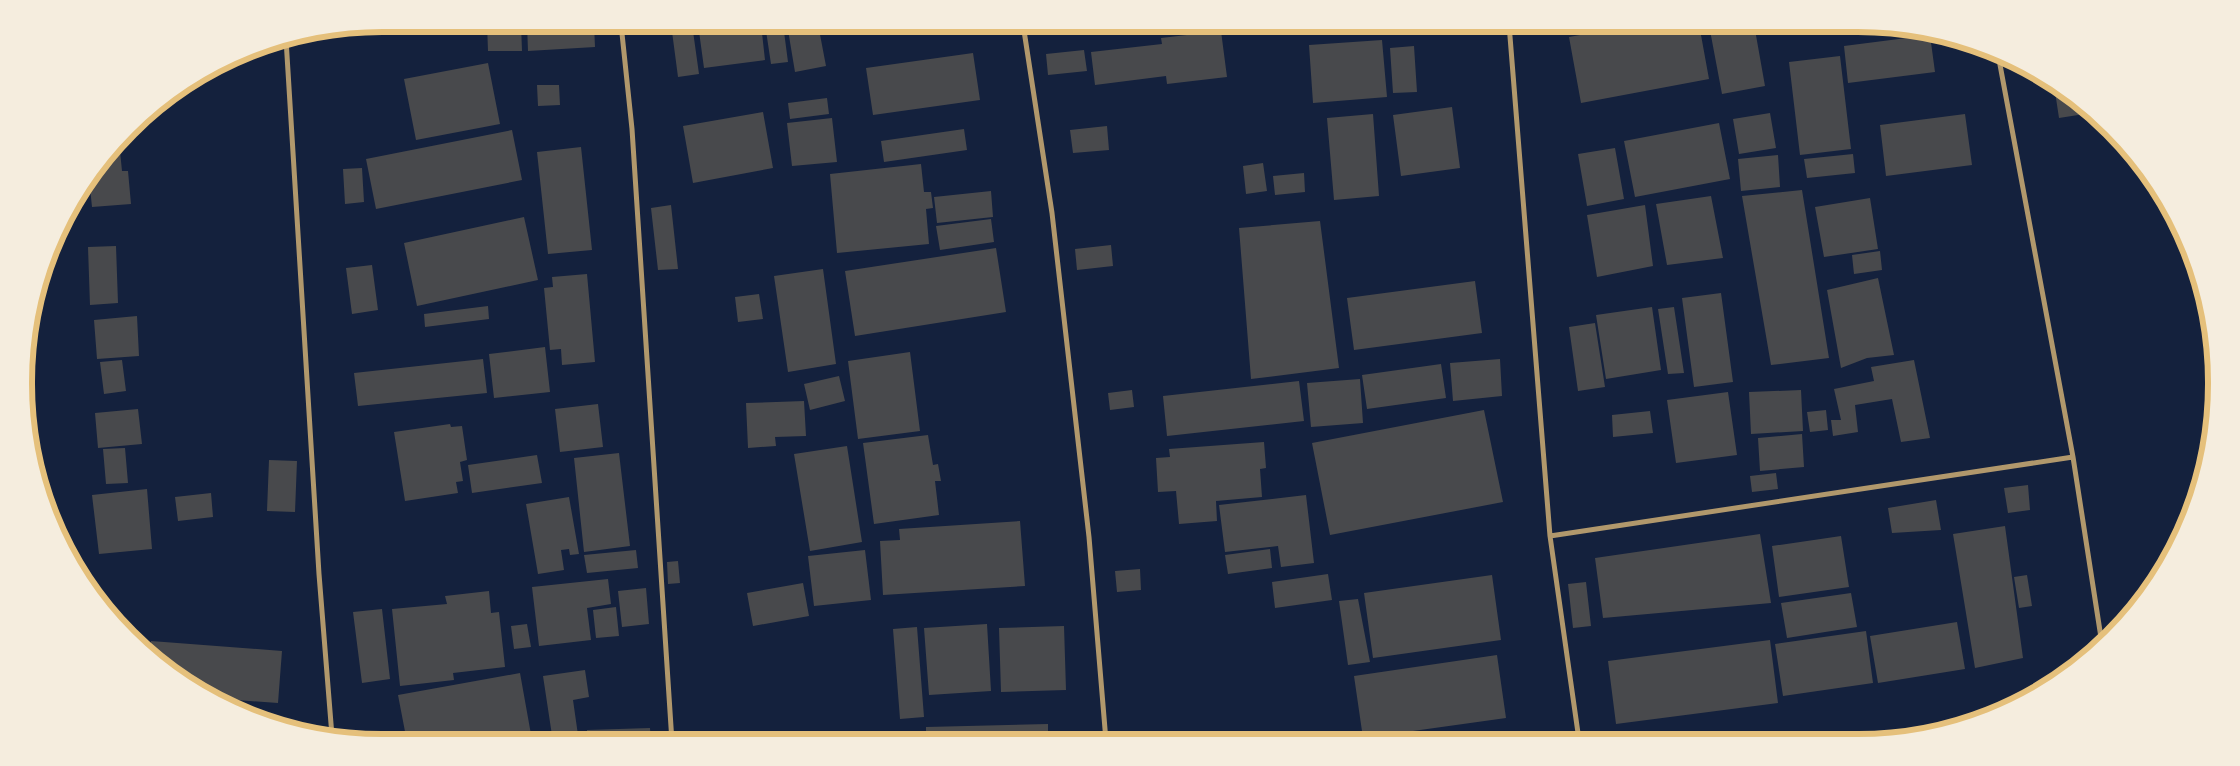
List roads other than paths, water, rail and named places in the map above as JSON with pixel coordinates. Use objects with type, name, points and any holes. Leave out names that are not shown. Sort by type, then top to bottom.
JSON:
[{"type":"street","points":[[623,32],[632,129],[671,734]]},
{"type":"street","points":[[1024,32],[1052,213],[1089,537],[1105,734]]},
{"type":"street","points":[[1510,32],[1550,536],[1578,734]]},
{"type":"street","points":[[286,46],[319,574],[332,730]]},
{"type":"street","points":[[2000,63],[2073,457],[2101,635]]},
{"type":"street","points":[[1550,536],[2073,457]]}]
